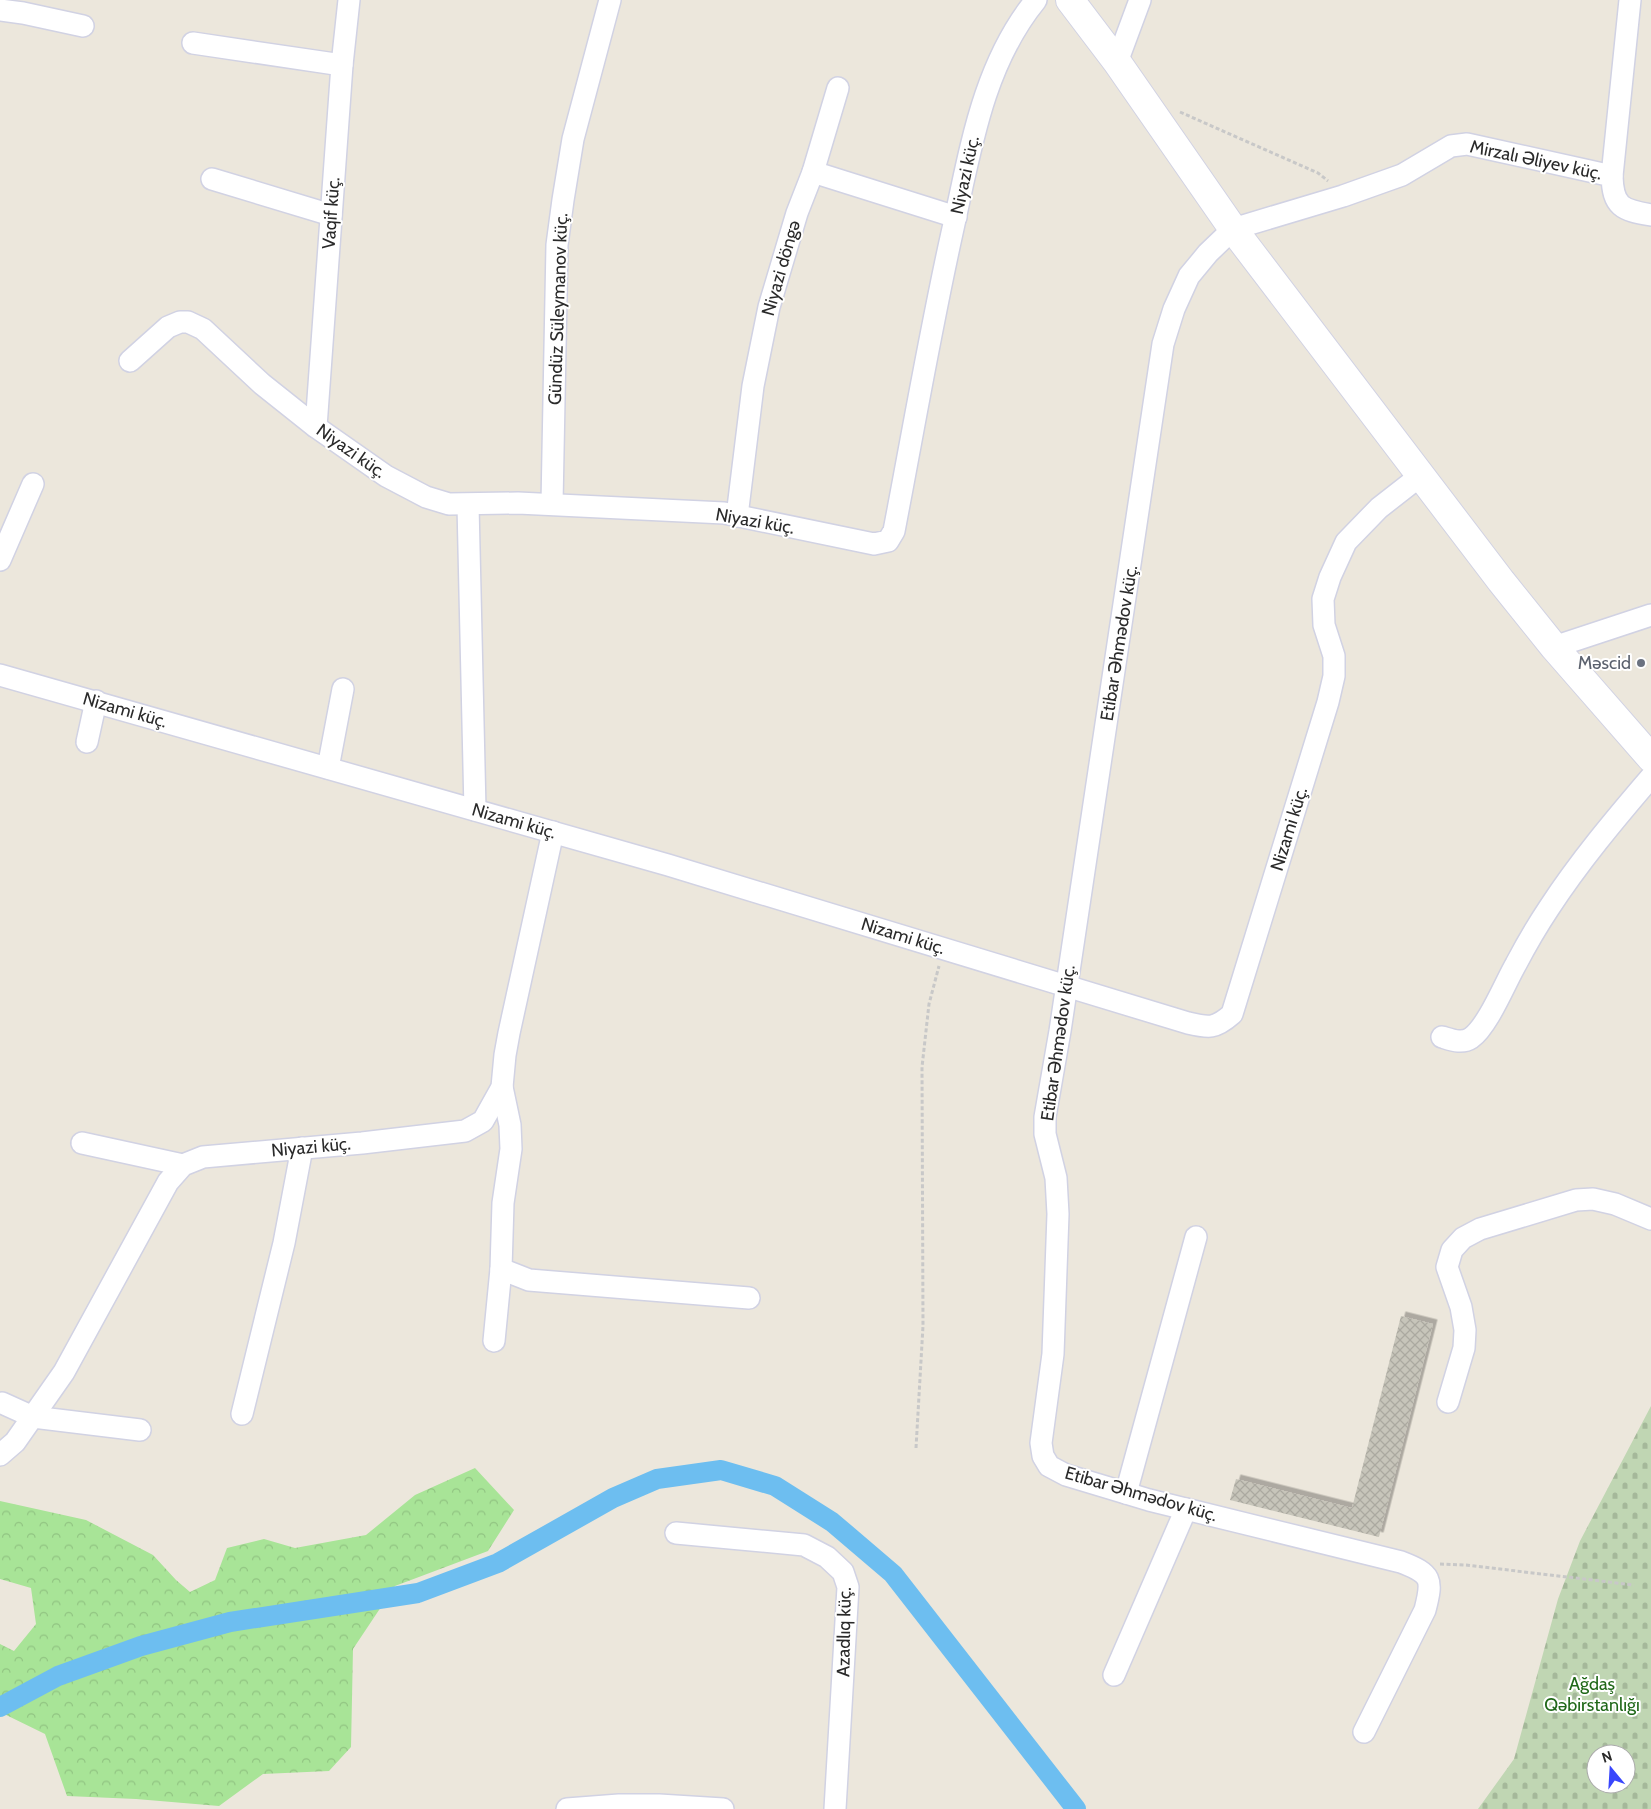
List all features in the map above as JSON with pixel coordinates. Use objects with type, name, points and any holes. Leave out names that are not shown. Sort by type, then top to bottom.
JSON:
[{"type":"street","name":"Vaqif küç.","points":[[316,427],[342,64],[349,0]]},
{"type":"street","name":"Gündüz Süleymanov küç.","points":[[552,504],[557,245],[574,139],[610,0]]},
{"type":"street","name":"Niyazi küç.","points":[[130,361],[168,327],[180,322],[188,322],[203,329],[262,384],[316,427],[386,476],[426,497],[449,504],[552,504],[724,513],[874,544],[888,541],[894,531],[938,299],[978,117],[998,60],[1021,18],[1036,0]]},
{"type":"street","points":[[1070,0],[1117,62],[1233,229],[1420,476],[1554,647],[1651,758]]},
{"type":"street","points":[[1117,62],[1140,0]]},
{"type":"street","points":[[1612,176],[1630,0]]},
{"type":"street","points":[[0,10],[83,26]]},
{"type":"street","points":[[193,43],[342,64]]},
{"type":"street","name":"Niyazi döngə","points":[[737,516],[752,386],[769,307],[838,88]]},
{"type":"street","name":"Mirzalı Əliyev küç.","points":[[1233,229],[1343,196],[1402,175],[1450,146],[1467,144],[1612,176],[1612,191],[1618,204],[1632,212],[1651,215]]},
{"type":"street","points":[[813,172],[956,216]]},
{"type":"street","points":[[212,179],[331,215]]},
{"type":"street","name":"Etibar Əhmədov küç.","points":[[1233,229],[1208,253],[1189,276],[1174,309],[1163,344],[1045,1117],[1046,1134],[1056,1178],[1058,1214],[1053,1354],[1041,1443],[1049,1466],[1066,1475],[1186,1509],[1401,1562],[1420,1569]]},
{"type":"street","name":"Nizami küç.","points":[[0,675],[668,865],[1204,1027],[1219,1024],[1232,1014],[1328,702],[1334,676],[1334,656],[1324,625],[1323,599],[1330,577],[1346,542],[1379,508],[1420,476]]},
{"type":"street","points":[[0,560],[34,484]]},
{"type":"street","points":[[468,505],[475,810]]},
{"type":"street","points":[[1554,647],[1651,615]]},
{"type":"street","points":[[328,768],[343,689]]},
{"type":"street","points":[[87,742],[96,701]]},
{"type":"street","points":[[1442,1037],[1455,1041],[1464,1041],[1471,1038],[1482,1028],[1517,962],[1549,908],[1607,828],[1651,777]]},
{"type":"street","name":"Niyazi küç.","points":[[183,1165],[203,1157],[465,1131],[483,1122],[502,1087],[508,1041],[553,832]]},
{"type":"street","points":[[494,1341],[501,1270],[503,1203],[511,1149],[510,1125],[502,1087]]},
{"type":"street","points":[[0,1456],[15,1442],[64,1372],[168,1182],[183,1165],[82,1143]]},
{"type":"street","points":[[242,1414],[284,1243],[302,1148]]},
{"type":"street","points":[[1448,1402],[1464,1348],[1465,1330],[1461,1307],[1447,1267],[1452,1250],[1463,1238],[1480,1229],[1576,1200],[1593,1199],[1614,1204],[1651,1219]]},
{"type":"street","points":[[1126,1493],[1196,1237]]},
{"type":"street","points":[[501,1270],[529,1280],[749,1298]]},
{"type":"street","points":[[2,1403],[33,1417],[140,1430]]},
{"type":"street","points":[[1114,1675],[1186,1509]]},
{"type":"street","name":"Azadlıq küç.","points":[[676,1533],[804,1545],[827,1556],[843,1572],[848,1587],[835,1809]]},
{"type":"street","points":[[1364,1732],[1425,1610],[1430,1589],[1427,1577],[1420,1569]]},
{"type":"street","points":[[575,1809],[627,1805],[723,1809]]},
{"type":"path","points":[[1152,113],[1169,110],[1182,113],[1318,173],[1343,196]]},
{"type":"path","points":[[916,1448],[923,1326],[922,1067],[929,1004],[944,949]]},
{"type":"path","points":[[1420,1569],[1444,1563],[1466,1564],[1634,1585]]},
{"type":"green space","name":"Ağdaş Qəbirstanlığı","points":[[1651,1406],[1651,1809],[1478,1809],[1514,1759],[1558,1599],[1580,1541]]},
{"type":"green space","points":[[475,1468],[514,1510],[488,1551],[395,1586],[353,1649],[351,1747],[329,1771],[263,1774],[219,1806],[136,1799],[67,1796],[45,1734],[0,1712],[0,1644],[14,1651],[36,1624],[31,1588],[0,1579],[0,1501],[86,1520],[153,1555],[190,1592],[215,1580],[227,1548],[264,1539],[295,1548],[366,1535],[415,1495]]},
{"type":"building","points":[[1401,1316],[1433,1324],[1379,1537],[1230,1500],[1236,1479],[1352,1508]]},
{"type":"waterway","points":[[0,1707],[58,1676],[141,1646],[230,1622],[418,1593],[498,1563],[613,1498],[657,1479],[721,1470],[775,1486],[832,1522],[893,1574],[1076,1809]]},
{"type":"place","name":"Məscid","points":[[1641,663]]}]
